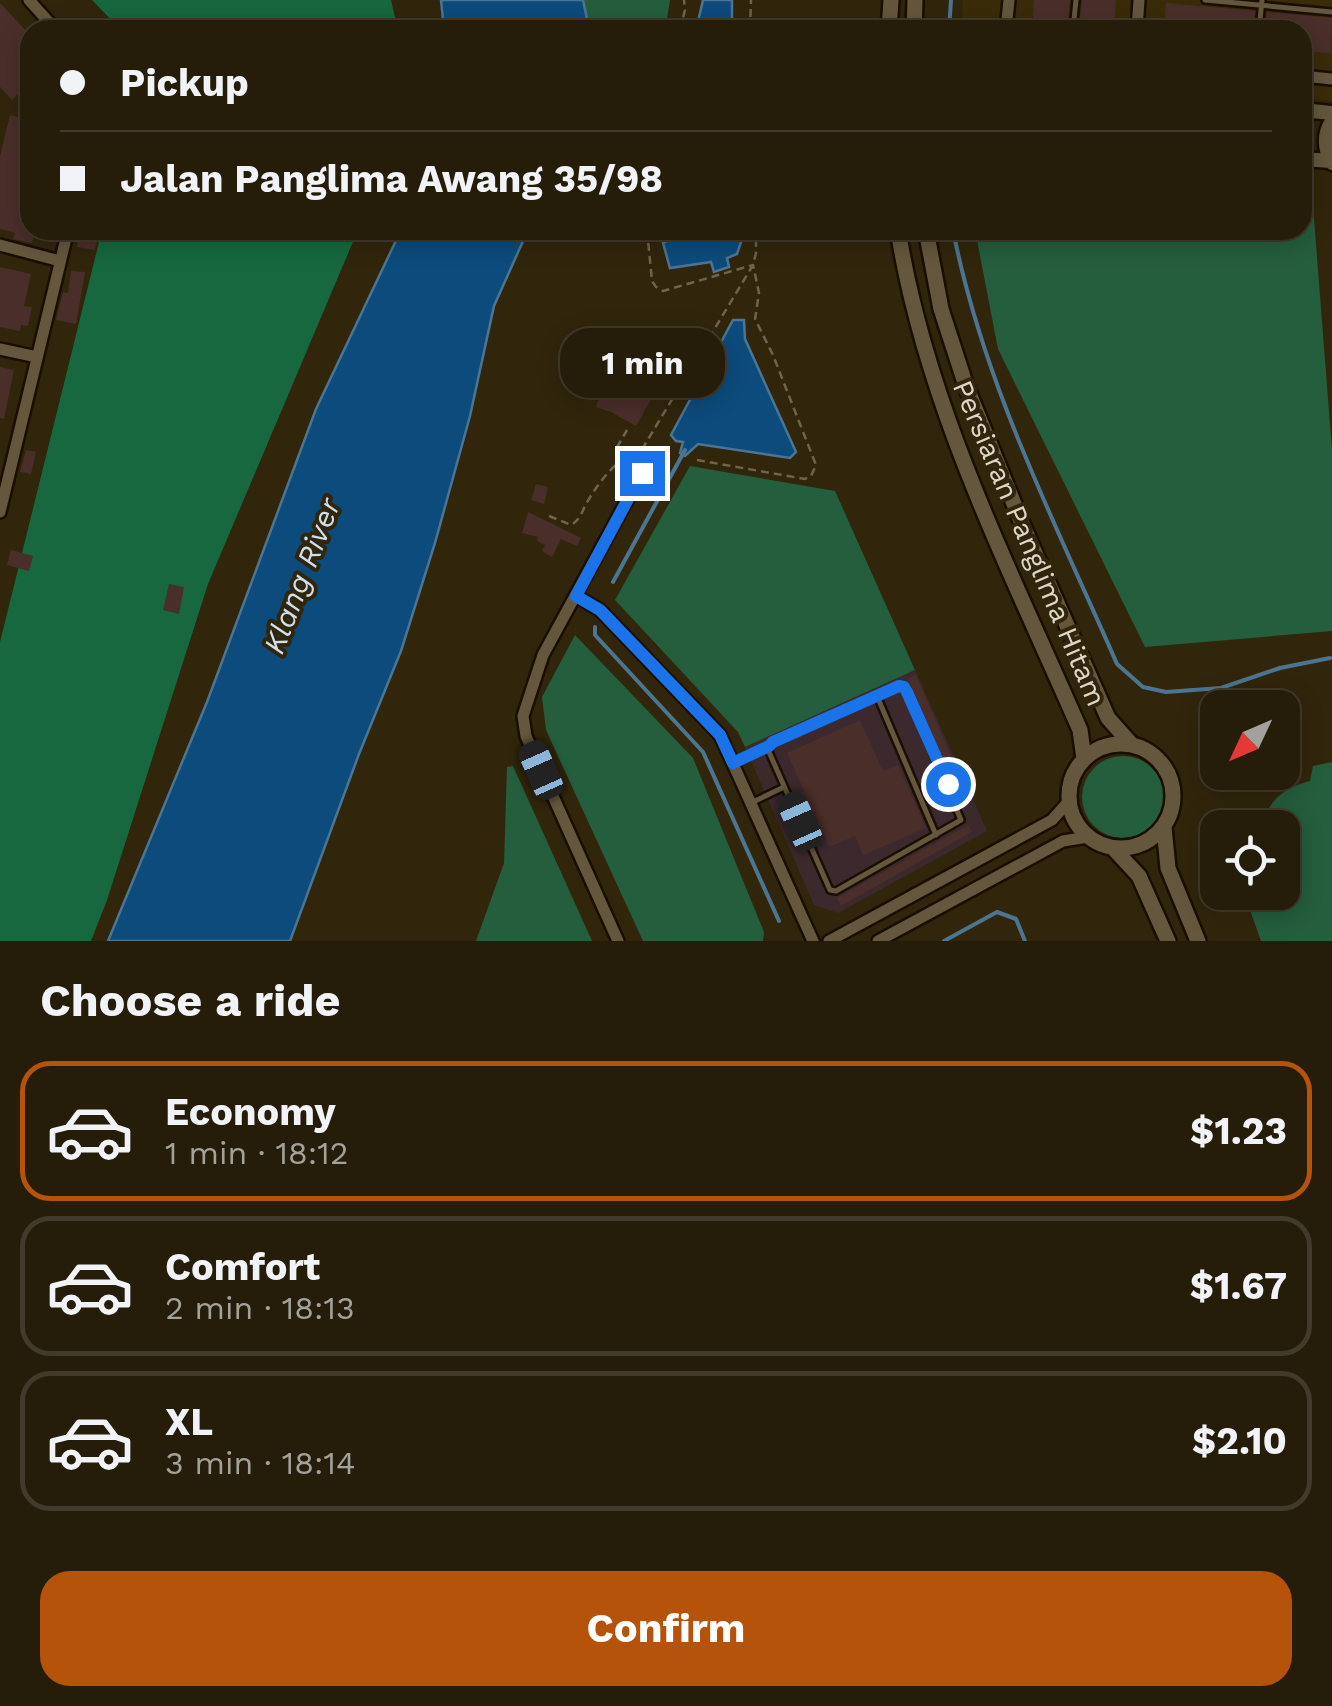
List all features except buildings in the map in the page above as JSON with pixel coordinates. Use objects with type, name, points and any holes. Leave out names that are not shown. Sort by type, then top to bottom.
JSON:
[{"type":"main road","name":"Persiaran Panglima Hitam","points":[[900,240],[923,340],[951,432],[1080,730],[1084,759]]},
{"type":"main road","name":"Persiaran Panglima Hitam","points":[[928,240],[941,309],[966,386],[1108,718],[1132,745]]},
{"type":"main road","points":[[1164,827],[1136,847],[1113,848],[1088,837],[1074,821],[1068,801],[1074,772],[1098,749],[1114,744],[1132,745],[1156,757],[1170,779],[1173,804],[1164,827],[1168,868],[1198,941]]},
{"type":"main road","points":[[1113,848],[1140,876],[1168,941]]},
{"type":"street","points":[[29,0],[47,20]]},
{"type":"street","points":[[1331,162],[1325,138],[1332,117]]},
{"type":"street","points":[[0,512],[65,240]]},
{"type":"street","points":[[0,246],[60,261]]},
{"type":"street","points":[[0,349],[37,358]]},
{"type":"street","points":[[0,452],[14,455]]},
{"type":"street","points":[[618,941],[526,736],[523,716],[543,655],[642,473]]},
{"type":"street","points":[[576,596],[600,610],[720,735],[813,941]]},
{"type":"street","points":[[829,941],[1052,820],[1068,801]]},
{"type":"street","points":[[878,941],[1064,841],[1088,837]]},
{"type":"lane","points":[[1205,0],[1332,12]]},
{"type":"lane","points":[[733,763],[773,742],[904,687],[961,815],[958,823],[836,891],[830,890],[769,746]]},
{"type":"lane","points":[[877,696],[936,835]]},
{"type":"lane","points":[[750,803],[785,787]]},
{"type":"path","points":[[648,240],[652,281],[663,291],[753,266]]},
{"type":"path","points":[[550,516],[571,525],[578,522],[588,501],[619,460],[641,450],[753,266],[756,240]]},
{"type":"path","points":[[698,460],[805,479],[812,476],[816,465],[755,319],[759,293],[753,266]]},
{"type":"path","points":[[619,460],[616,449],[627,430]]},
{"type":"shaded area","points":[[963,0],[1332,0],[1332,101],[1312,99],[1312,20],[962,20]]},
{"type":"shaded area","points":[[915,670],[987,831],[838,913],[814,905],[745,747]]},
{"type":"green space","points":[[92,0],[391,0],[396,20],[111,20]]},
{"type":"green space","points":[[583,0],[670,0],[667,20],[587,19]]},
{"type":"green space","points":[[1312,193],[1332,450],[1332,631],[1145,647],[998,349],[977,240],[1312,240]]},
{"type":"green space","points":[[100,240],[354,240],[208,584],[91,941],[0,941],[0,642]]},
{"type":"green space","points":[[690,466],[835,491],[915,670],[745,747],[738,732],[615,600]]},
{"type":"green space","points":[[575,635],[693,758],[764,932],[763,941],[643,941],[546,730],[542,697]]},
{"type":"green space","points":[[1115,756],[1131,756],[1157,774],[1164,797],[1161,813],[1152,826],[1131,838],[1115,838],[1089,820],[1082,805],[1082,789],[1100,763]]},
{"type":"green space","points":[[1332,762],[1332,941],[1261,941],[1250,910],[1300,910],[1300,810],[1268,810],[1278,796],[1287,790],[1300,790],[1300,784],[1310,781],[1313,766]]},
{"type":"green space","points":[[513,766],[592,941],[476,941],[504,863],[507,767]]},
{"type":"water","points":[[441,0],[583,0],[587,19],[587,20],[443,20]]},
{"type":"water","points":[[703,0],[732,0],[732,20],[698,20]]},
{"type":"water","name":"Klang River","points":[[396,240],[524,240],[494,306],[470,416],[401,651],[290,941],[108,941],[207,702],[316,409]]},
{"type":"water","points":[[742,240],[737,254],[727,258],[729,267],[714,272],[711,262],[670,268],[663,243]]},
{"type":"water","points":[[733,320],[744,320],[745,339],[796,452],[790,458],[698,444],[685,456],[680,453],[683,442],[671,435]]},
{"type":"waterway","points":[[950,20],[951,0]]},
{"type":"waterway","points":[[955,240],[966,287],[1002,397],[1117,664],[1143,687],[1166,692],[1221,688],[1280,668],[1330,658]]},
{"type":"waterway","points":[[613,582],[685,450]]},
{"type":"waterway","points":[[595,627],[595,635],[703,752],[779,921]]},
{"type":"waterway","points":[[944,941],[997,912],[1016,919],[1025,941]]},
{"type":"route","points":[[642,473],[576,596],[600,610],[720,735],[733,763],[899,686],[907,692],[948,784]]}]
